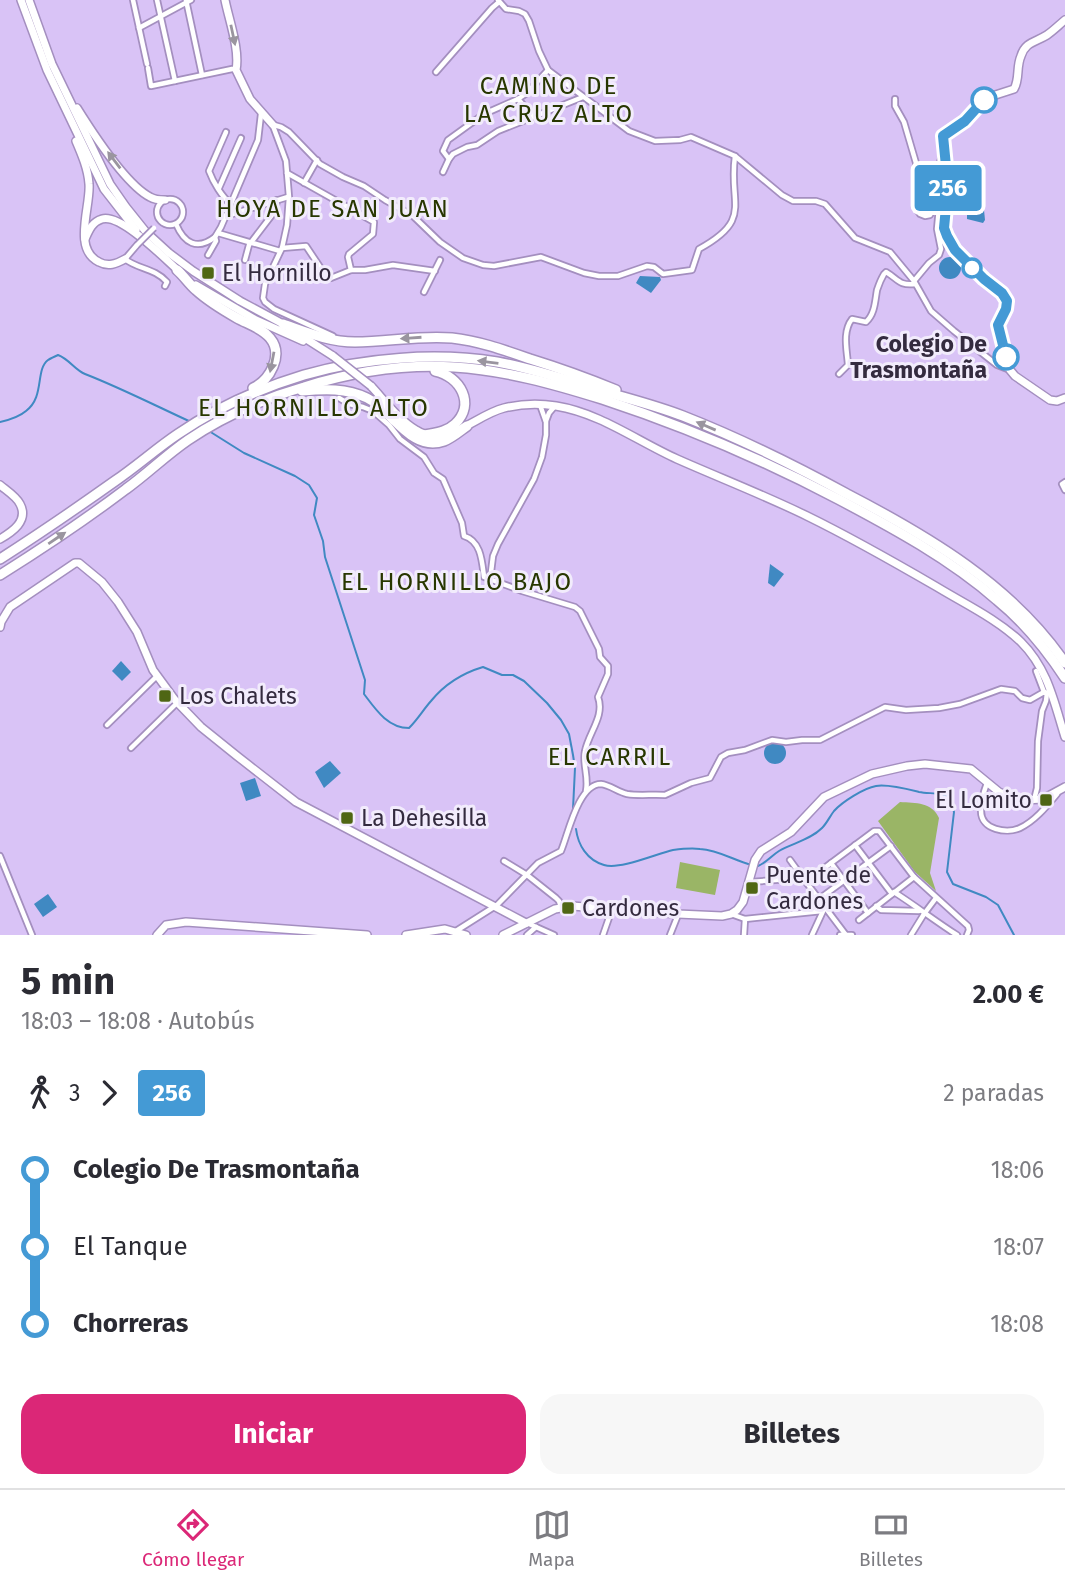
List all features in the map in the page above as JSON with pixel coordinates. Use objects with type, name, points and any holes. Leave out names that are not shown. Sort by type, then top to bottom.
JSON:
[{"type":"highway","points":[[0,559],[203,418],[260,385],[269,375],[274,365],[272,340],[264,332],[236,318],[197,291],[177,270]]},
{"type":"highway","points":[[283,324],[320,337],[351,342],[430,337],[486,344],[586,377],[786,461],[876,508],[973,569],[1031,620],[1065,663]]},
{"type":"highway","points":[[247,393],[336,367],[405,358],[456,358],[497,362],[558,377],[663,409]]},
{"type":"highway","points":[[420,367],[448,375],[460,385],[465,399],[463,414],[454,426],[424,435]]},
{"type":"highway","points":[[0,575],[126,489],[186,442],[238,411],[340,377],[386,369],[455,367],[517,376],[570,389],[681,427],[782,470],[872,517],[968,577],[1017,618],[1049,653],[1065,678]]},
{"type":"highway","points":[[287,393],[333,389],[348,391],[377,404],[409,434],[425,442],[447,440],[467,426]]},
{"type":"street","points":[[21,0],[63,104],[104,189],[141,237]]},
{"type":"street","points":[[29,0],[60,81],[110,184],[146,232],[193,271],[334,356],[371,386],[405,422],[424,435],[438,437],[502,408],[539,404],[579,411],[665,454],[806,516],[877,553],[996,623],[1020,642],[1042,669],[1053,694],[1065,737]]},
{"type":"street","points":[[133,0],[151,86],[236,70]]},
{"type":"street","points":[[157,0],[175,81]]},
{"type":"street","points":[[225,0],[238,65],[236,70],[250,99],[273,125],[286,161],[289,197],[287,225],[281,249],[265,284],[263,298],[274,309],[351,342]]},
{"type":"street","points":[[139,27],[188,1],[202,75]]},
{"type":"street","points":[[436,72],[499,1],[506,9],[525,14],[548,70],[629,131],[655,141],[691,137],[735,156],[793,201],[816,201],[825,204],[855,238],[890,252],[931,311],[997,365],[1010,370]]},
{"type":"street","points":[[1065,20],[1049,34],[1025,47],[1020,57],[1018,83],[1014,89],[986,98],[965,121],[943,136],[948,186],[944,228],[947,236],[955,250],[1002,293],[1007,301],[998,325],[1010,370],[1051,400],[1065,398]]},
{"type":"street","points":[[449,159],[443,151],[448,140],[484,114],[519,99],[548,70]]},
{"type":"street","points":[[60,81],[92,132],[129,181],[150,198],[174,200],[181,205],[182,218],[176,224],[161,222],[157,214],[165,200]]},
{"type":"street","points":[[443,172],[453,154],[477,145],[498,131],[583,97]]},
{"type":"street","points":[[519,99],[534,117]]},
{"type":"street","points":[[895,99],[895,106],[904,122],[916,163],[918,180],[915,202],[920,214],[930,215],[941,190]]},
{"type":"street","points":[[63,104],[88,171],[90,187],[84,227],[86,247],[96,262],[106,265],[133,265],[155,272],[167,282],[165,286]]},
{"type":"street","points":[[176,224],[182,236],[192,243],[206,243],[216,235],[258,139],[261,114]]},
{"type":"street","points":[[273,125],[289,132],[320,164],[412,215],[440,242],[463,258],[495,266],[541,257],[599,276],[618,275],[648,266],[663,274],[692,270],[699,249],[731,226],[736,203],[735,156]]},
{"type":"street","points":[[226,132],[209,172],[232,214]]},
{"type":"street","points":[[219,188],[241,138]]},
{"type":"street","points":[[839,374],[848,365],[848,324],[852,319],[866,322],[870,318],[884,274],[886,272],[902,284],[914,283],[929,263],[939,255],[941,249],[937,229],[941,190],[940,162],[944,151]]},
{"type":"street","points":[[304,183],[317,160]]},
{"type":"street","points":[[287,173],[374,222],[373,234],[349,254],[351,270]]},
{"type":"street","points":[[226,216],[289,197]]},
{"type":"street","points":[[245,260],[249,245],[275,211],[277,200]]},
{"type":"street","points":[[85,239],[90,226],[101,219],[111,218],[121,222],[200,288],[281,332],[317,346]]},
{"type":"street","points":[[116,264],[125,259],[161,222]]},
{"type":"street","points":[[216,235],[281,249],[306,246],[326,276],[331,278],[351,270],[393,265],[435,271]]},
{"type":"street","points":[[208,255],[216,241],[216,235]]},
{"type":"street","points":[[125,259],[133,265]]},
{"type":"street","points":[[424,292],[440,260]]},
{"type":"street","points":[[339,398],[373,411],[400,439],[424,457],[435,473],[443,479],[462,523],[464,536],[476,543],[482,559],[484,577],[575,607],[580,611],[600,657],[608,666],[608,674],[598,696],[600,712],[584,752],[586,791],[573,815],[561,851],[538,863],[494,907],[456,932]]},
{"type":"street","points":[[539,404],[546,422]]},
{"type":"street","points":[[490,580],[493,556],[498,544],[534,479],[542,457],[546,422],[555,406]]},
{"type":"street","points":[[1065,482],[1062,484],[1065,490]]},
{"type":"street","points":[[0,485],[20,503],[22,510],[21,521],[14,531],[0,539]]},
{"type":"street","points":[[0,622],[10,607],[75,563],[79,563],[102,582],[118,601],[137,632],[157,676],[178,702],[201,727],[296,802],[513,917],[554,935]]},
{"type":"street","points":[[0,608],[10,607]]},
{"type":"street","points":[[1034,801],[1037,788],[1038,741],[1046,701],[1036,671]]},
{"type":"street","points":[[107,725],[157,676]]},
{"type":"street","points":[[586,791],[600,784],[626,794],[665,795],[691,783],[710,779],[721,757],[728,753],[772,740],[821,740],[885,707],[906,710],[940,708],[1008,689],[1030,700],[1045,692]]},
{"type":"street","points":[[131,748],[178,702]]},
{"type":"street","points":[[503,935],[561,907],[722,916],[732,914],[743,902],[755,860],[761,851],[791,832],[824,797],[872,774],[925,764],[971,769],[999,792],[1034,801],[1044,799],[1063,788]]},
{"type":"street","points":[[987,783],[982,818],[997,830],[1017,829],[1024,825],[1063,788]]},
{"type":"street","points":[[1037,788],[1044,799]]},
{"type":"street","points":[[750,882],[815,875],[874,831],[879,831],[914,877],[968,926],[967,935]]},
{"type":"street","points":[[855,845],[893,893],[957,935]]},
{"type":"street","points":[[819,899],[891,846]]},
{"type":"street","points":[[0,856],[32,935]]},
{"type":"street","points":[[790,860],[824,910],[846,935]]},
{"type":"street","points":[[504,861],[556,898],[561,907]]},
{"type":"street","points":[[831,863],[868,912]]},
{"type":"street","points":[[859,920],[914,877]]},
{"type":"street","points":[[911,935],[922,913],[936,898]]},
{"type":"street","points":[[876,906],[881,910],[922,913]]},
{"type":"street","points":[[603,935],[612,909]]},
{"type":"street","points":[[732,914],[745,919],[824,910]]},
{"type":"street","points":[[812,935],[824,910]]},
{"type":"street","points":[[670,935],[678,914]]},
{"type":"street","points":[[513,917],[516,922],[515,929]]},
{"type":"street","points":[[744,935],[745,919]]},
{"type":"street","points":[[157,935],[166,925],[186,922],[367,935]]},
{"type":"street","points":[[527,935],[536,926]]},
{"type":"street","points":[[406,935],[445,929],[466,935]]},
{"type":"street","points":[[840,935],[852,935]]},
{"type":"green space","points":[[900,802],[928,806],[939,818],[930,873],[936,891],[915,872],[878,821]]},
{"type":"green space","points":[[680,862],[720,870],[715,895],[676,888]]},
{"type":"water","points":[[973,205],[984,210],[983,223],[967,219],[967,208]]},
{"type":"water","points":[[950,257],[958,260],[961,268],[958,276],[950,279],[942,276],[939,268],[942,260]]},
{"type":"water","points":[[640,276],[660,277],[661,280],[651,293],[636,283]]},
{"type":"water","points":[[770,564],[784,574],[774,587],[768,583]]},
{"type":"water","points":[[121,661],[131,672],[122,681],[112,671]]},
{"type":"water","points":[[775,742],[783,745],[786,753],[783,761],[775,764],[767,761],[764,753],[767,745]]},
{"type":"water","points":[[330,761],[341,773],[324,788],[315,772]]},
{"type":"water","points":[[255,778],[261,796],[246,801],[240,783]]},
{"type":"water","points":[[48,894],[57,907],[43,917],[34,904]]},
{"type":"waterway","points":[[0,422],[20,415],[32,405],[36,399],[44,364],[58,355],[81,372],[191,422]]},
{"type":"waterway","points":[[209,431],[244,453],[295,476],[309,485],[317,498],[314,515],[365,680],[364,694],[378,712],[395,725],[409,728],[436,695],[461,676],[483,667],[502,675],[513,675],[524,681],[547,703],[569,734],[575,768],[573,809]]},
{"type":"waterway","points":[[758,866],[779,851],[817,832],[838,807],[871,787],[892,786],[946,795],[950,797],[954,812],[947,872],[953,884],[986,897],[998,905],[1014,935]]},
{"type":"waterway","points":[[576,829],[584,851],[593,860],[604,865],[638,861],[673,850],[694,849],[714,851],[752,865]]},
{"type":"bus line","name":"256","points":[[984,100],[970,117],[943,136],[948,186],[944,228],[955,250],[967,264],[1002,293],[1007,301],[998,325],[1006,357]]},
{"type":"place","name":"El Hornillo","points":[[208,273]]},
{"type":"place","name":"Colegio De Trasmontaña","points":[[1006,357]]},
{"type":"place","name":"Los Chalets","points":[[165,696]]},
{"type":"place","name":"El Lomito","points":[[1046,800]]},
{"type":"place","name":"La Dehesilla","points":[[347,818]]},
{"type":"place","name":"Puente de Cardones","points":[[752,888]]},
{"type":"place","name":"Cardones","points":[[568,908]]},
{"type":"district","name":"CAMINO DE LA CRUZ ALTO","points":[[549,100]]},
{"type":"district","name":"HOYA DE SAN JUAN","points":[[333,209]]},
{"type":"district","name":"EL HORNILLO ALTO","points":[[314,408]]},
{"type":"district","name":"EL HORNILLO BAJO","points":[[457,582]]},
{"type":"district","name":"EL CARRIL","points":[[610,757]]}]
